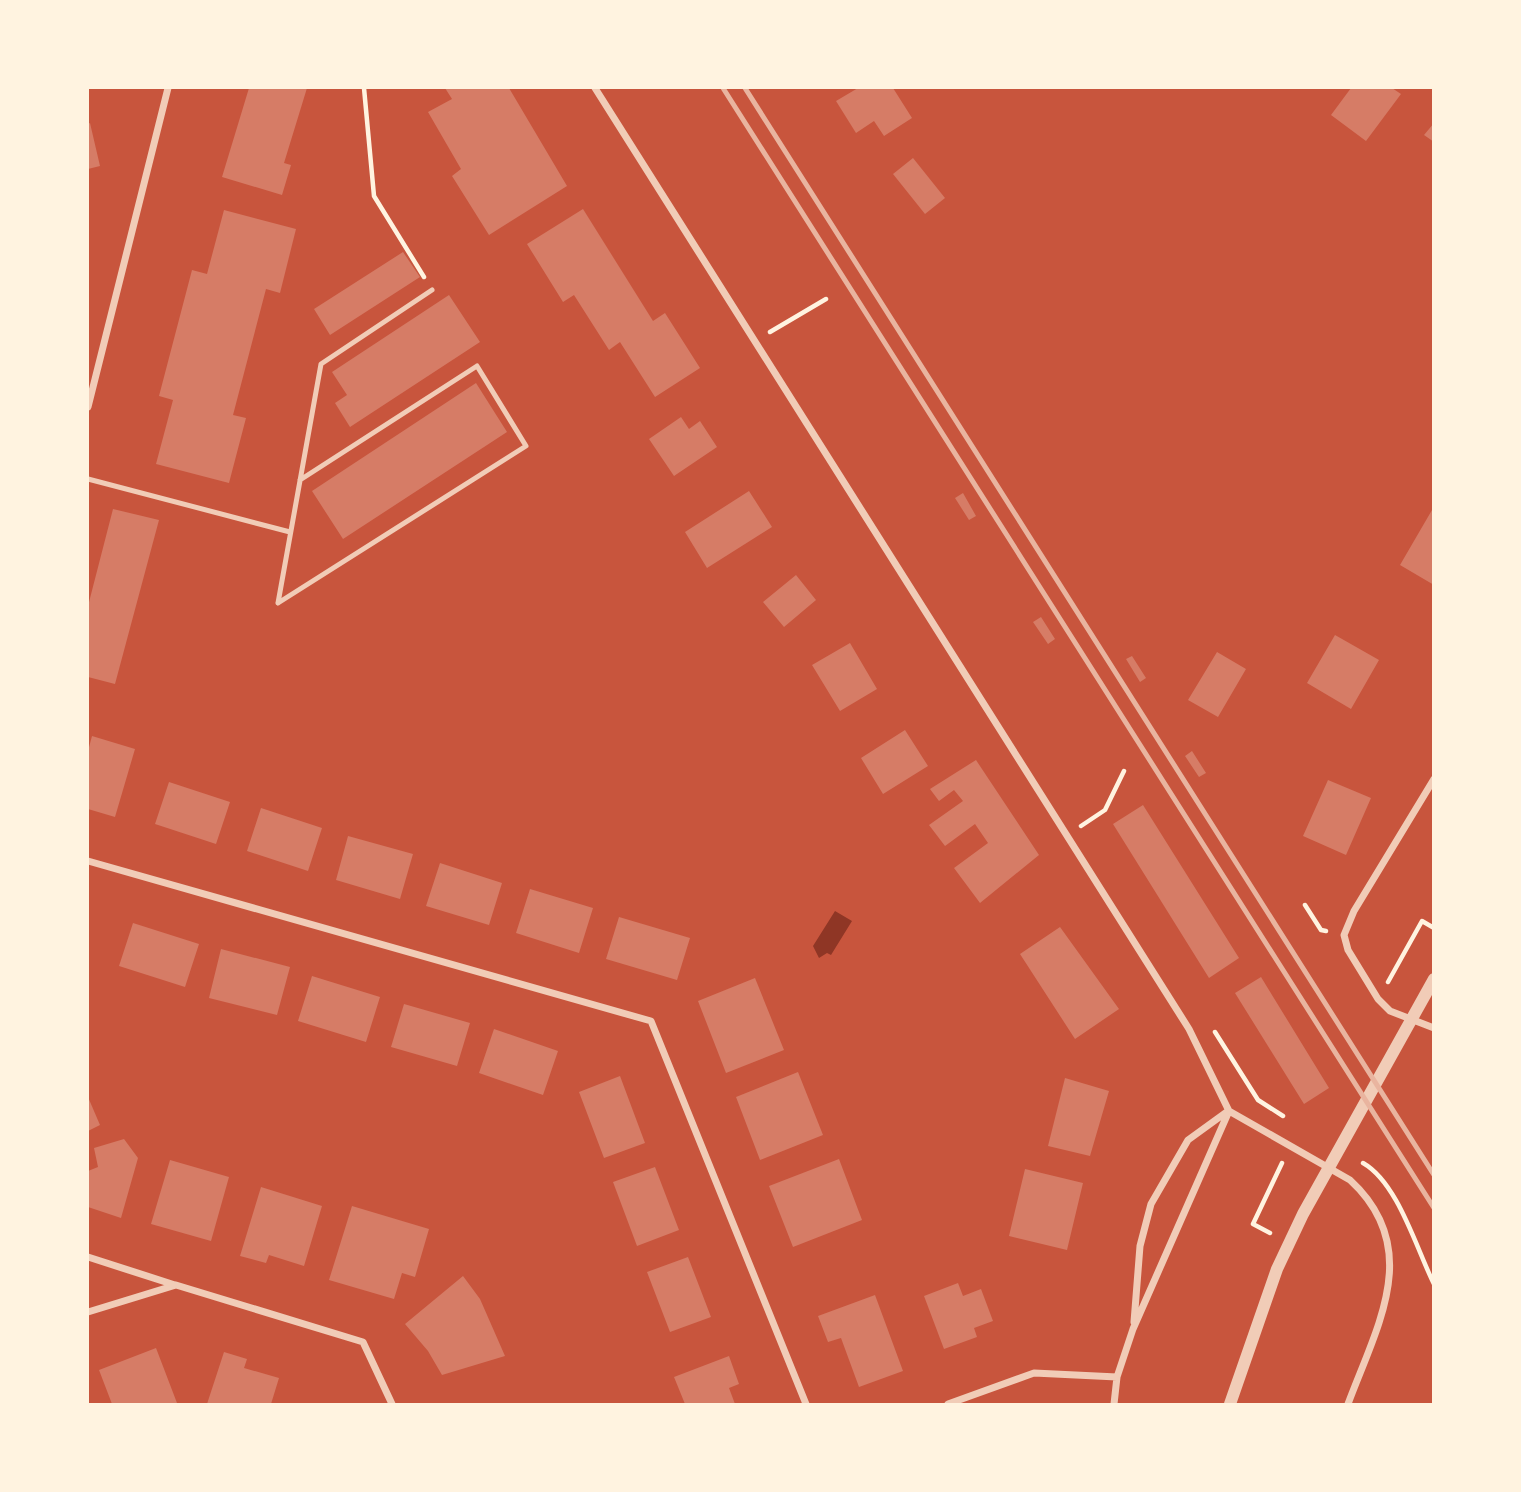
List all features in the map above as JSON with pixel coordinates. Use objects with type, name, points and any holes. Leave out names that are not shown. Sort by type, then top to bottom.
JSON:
[{"type":"street","points":[[88,407],[168,88]]},
{"type":"street","points":[[594,88],[1189,1029],[1229,1111],[1350,1180],[1366,1195],[1385,1225],[1392,1269],[1387,1293],[1348,1405]]},
{"type":"street","points":[[1433,779],[1353,911],[1344,935],[1348,950],[1378,999],[1390,1011],[1433,1028]]},
{"type":"street","points":[[88,861],[651,1021],[806,1405]]},
{"type":"street","points":[[1230,1405],[1265,1301],[1295,1232],[1433,979]]},
{"type":"street","points":[[1133,1329],[1140,1246],[1151,1204],[1188,1140],[1229,1111]]},
{"type":"street","points":[[1114,1405],[1117,1377],[1133,1329],[1229,1111]]},
{"type":"street","points":[[88,1256],[363,1342],[392,1405]]},
{"type":"street","points":[[88,1312],[176,1285]]},
{"type":"street","points":[[948,1405],[1034,1373],[1117,1377]]},
{"type":"lane","points":[[300,480],[477,366],[526,446],[278,603],[290,533],[321,363],[432,290]]},
{"type":"lane","points":[[88,478],[290,533]]},
{"type":"path","points":[[364,88],[374,196],[432,290]]},
{"type":"path","points":[[755,342],[826,299]]},
{"type":"path","points":[[765,319],[780,343]]},
{"type":"path","points":[[1066,837],[1105,810],[1124,771]]},
{"type":"path","points":[[1077,815],[1090,834]]},
{"type":"path","points":[[1305,905],[1321,930],[1344,935]]},
{"type":"path","points":[[1393,973],[1422,921],[1433,928]]},
{"type":"path","points":[[1210,1025],[1258,1100],[1292,1121]]},
{"type":"path","points":[[1352,1156],[1376,1170],[1394,1198],[1433,1284]]},
{"type":"path","points":[[1253,1224],[1279,1170]]},
{"type":"shaded area","points":[[835,911],[852,921],[831,955],[827,953],[819,958],[813,946]]},
{"type":"building","points":[[249,88],[307,88],[284,163],[291,165],[282,195],[222,177]]},
{"type":"building","points":[[445,88],[509,88],[567,186],[489,235],[452,176],[461,169],[428,112],[452,99]]},
{"type":"building","points":[[858,88],[893,88],[912,118],[884,136],[874,121],[856,133],[836,101]]},
{"type":"building","points":[[1351,88],[1392,88],[1401,94],[1366,141],[1331,115]]},
{"type":"building","points":[[90,123],[100,166],[88,169],[88,124]]},
{"type":"building","points":[[1434,123],[1434,142],[1424,135]]},
{"type":"building","points":[[913,158],[945,198],[925,214],[893,174]]},
{"type":"building","points":[[583,209],[653,321],[665,313],[700,368],[655,397],[620,342],[609,350],[574,295],[563,302],[527,244]]},
{"type":"building","points":[[224,210],[296,229],[280,293],[266,289],[233,415],[246,418],[229,483],[156,464],[173,400],[159,396],[192,270],[207,274]]},
{"type":"building","points":[[403,252],[420,277],[330,335],[314,309]]},
{"type":"building","points":[[449,295],[480,342],[350,427],[335,403],[347,395],[332,372]]},
{"type":"building","points":[[476,383],[507,432],[343,539],[312,491]]},
{"type":"building","points":[[681,417],[689,429],[700,421],[717,447],[674,476],[649,439]]},
{"type":"building","points":[[749,491],[772,527],[707,568],[685,532]]},
{"type":"building","points":[[963,493],[976,516],[969,520],[955,498]]},
{"type":"building","points":[[113,509],[159,520],[115,684],[88,677],[88,606]]},
{"type":"building","points":[[1432,510],[1434,512],[1434,585],[1400,565]]},
{"type":"building","points":[[796,575],[816,600],[784,627],[763,602]]},
{"type":"building","points":[[1041,617],[1055,639],[1048,644],[1033,622]]},
{"type":"building","points":[[1335,635],[1379,660],[1351,709],[1307,683]]},
{"type":"building","points":[[850,643],[877,689],[840,711],[812,665]]},
{"type":"building","points":[[1217,652],[1246,669],[1218,717],[1188,700]]},
{"type":"building","points":[[1132,656],[1146,678],[1140,682],[1126,659]]},
{"type":"building","points":[[905,730],[928,766],[883,794],[861,758]]},
{"type":"building","points":[[92,736],[135,749],[115,817],[88,809],[88,751]]},
{"type":"building","points":[[1192,751],[1206,773],[1199,777],[1185,756]]},
{"type":"building","points":[[976,760],[1039,855],[980,903],[954,868],[988,843],[975,824],[945,846],[929,825],[963,801],[954,790],[939,801],[930,789]]},
{"type":"building","points":[[1328,780],[1371,798],[1346,855],[1303,836]]},
{"type":"building","points":[[169,782],[230,802],[216,844],[155,824]]},
{"type":"building","points":[[1143,805],[1239,958],[1209,978],[1113,824]]},
{"type":"building","points":[[261,808],[322,828],[308,871],[247,851]]},
{"type":"building","points":[[348,836],[413,854],[400,899],[336,880]]},
{"type":"building","points":[[440,863],[502,883],[489,925],[426,906]]},
{"type":"building","points":[[530,889],[593,908],[579,953],[516,933]]},
{"type":"building","points":[[619,917],[690,938],[677,980],[606,959]]},
{"type":"building","points":[[133,923],[199,944],[185,987],[119,966]]},
{"type":"building","points":[[1060,927],[1119,1009],[1075,1039],[1020,954]]},
{"type":"building","points":[[221,949],[290,967],[277,1015],[209,998]]},
{"type":"building","points":[[312,976],[380,997],[366,1042],[298,1021]]},
{"type":"building","points":[[1261,977],[1329,1088],[1304,1104],[1235,993]]},
{"type":"building","points":[[755,978],[784,1050],[726,1073],[698,1001]]},
{"type":"building","points":[[404,1004],[470,1023],[457,1066],[391,1047]]},
{"type":"building","points":[[494,1029],[558,1051],[543,1095],[479,1073]]},
{"type":"building","points":[[798,1072],[823,1135],[760,1160],[736,1097]]},
{"type":"building","points":[[620,1076],[645,1143],[604,1158],[579,1092]]},
{"type":"building","points":[[1065,1078],[1109,1091],[1090,1156],[1048,1146]]},
{"type":"building","points":[[88,1097],[100,1125],[88,1131]]},
{"type":"building","points":[[124,1139],[138,1158],[121,1218],[88,1207],[88,1171],[98,1167],[94,1148]]},
{"type":"building","points":[[839,1159],[862,1220],[793,1247],[769,1186]]},
{"type":"building","points":[[170,1160],[229,1177],[211,1241],[151,1224]]},
{"type":"building","points":[[655,1167],[679,1230],[637,1246],[613,1182]]},
{"type":"building","points":[[1025,1169],[1083,1183],[1067,1250],[1009,1236]]},
{"type":"building","points":[[261,1187],[322,1206],[304,1266],[269,1255],[266,1263],[240,1256]]},
{"type":"building","points":[[352,1206],[429,1229],[415,1277],[402,1273],[394,1299],[329,1280]]},
{"type":"building","points":[[688,1257],[711,1317],[670,1332],[647,1272]]},
{"type":"building","points":[[463,1276],[480,1299],[505,1356],[442,1375],[428,1351],[405,1324]]},
{"type":"building","points":[[958,1283],[963,1296],[981,1289],[993,1321],[974,1328],[977,1337],[944,1349],[924,1296]]},
{"type":"building","points":[[875,1295],[903,1371],[859,1387],[841,1338],[828,1342],[818,1316]]},
{"type":"building","points":[[156,1348],[177,1403],[112,1404],[99,1370]]},
{"type":"building","points":[[224,1352],[247,1359],[244,1368],[279,1378],[271,1404],[207,1404]]},
{"type":"building","points":[[729,1356],[739,1384],[729,1388],[735,1404],[685,1404],[674,1377]]},
{"type":"railway","points":[[723,88],[1434,1208]]},
{"type":"railway","points":[[745,88],[1434,1175]]}]
